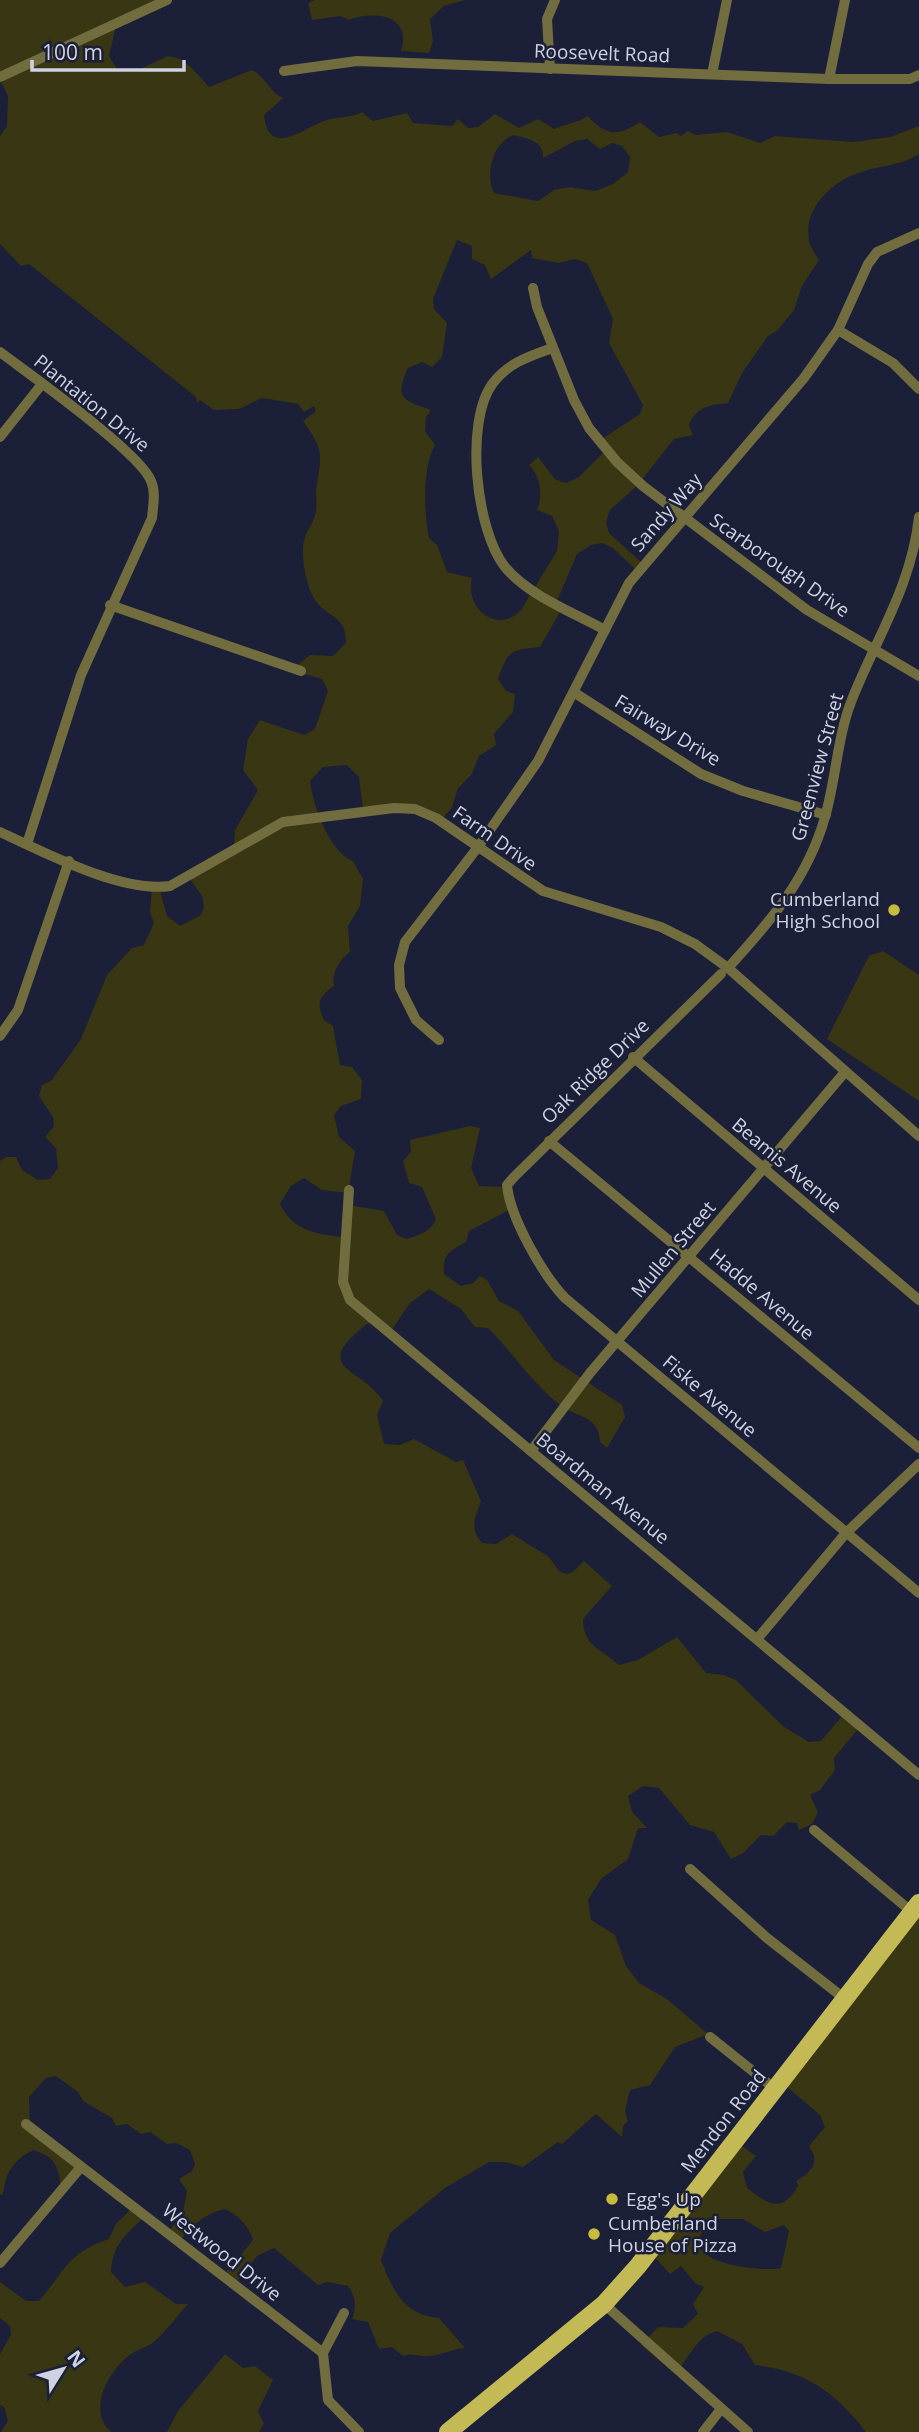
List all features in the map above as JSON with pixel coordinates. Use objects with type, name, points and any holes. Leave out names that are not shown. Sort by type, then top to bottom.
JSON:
[{"type":"main road","name":"Mendon Road","points":[[448,2432],[604,2304],[638,2266],[915,1907]]},
{"type":"street","points":[[0,77],[167,0]]},
{"type":"street","points":[[550,69],[547,19],[555,0]]},
{"type":"street","points":[[712,74],[727,0]]},
{"type":"street","points":[[829,79],[845,0]]},
{"type":"street","name":"Roosevelt Road","points":[[284,71],[357,61],[829,79],[910,79],[919,75]]},
{"type":"street","name":"Sandy Way","points":[[439,1040],[416,1020],[404,999],[398,976],[401,953],[411,932],[478,847],[538,761],[629,583],[786,401],[838,330],[868,264],[877,252],[919,233]]},
{"type":"street","name":"Scarborough Drive","points":[[533,288],[552,348],[574,400],[603,447],[643,486],[807,610],[919,676]]},
{"type":"street","points":[[838,330],[893,363],[919,389]]},
{"type":"street","points":[[552,348],[512,365],[490,387],[479,420],[479,490],[489,533],[503,565],[524,585],[605,629]]},
{"type":"street","name":"Plantation Drive","points":[[0,352],[128,452],[151,480],[152,518],[110,605],[65,717],[27,844]]},
{"type":"street","points":[[0,437],[42,384]]},
{"type":"street","name":"Greenview Street","points":[[724,971],[769,923],[805,869],[826,815],[847,714],[906,581],[919,517]]},
{"type":"street","points":[[110,605],[301,671]]},
{"type":"street","name":"Fairway Drive","points":[[575,693],[701,774],[743,791],[826,815]]},
{"type":"street","name":"Farm Drive","points":[[0,832],[131,884],[170,886],[283,822],[394,808],[429,814],[543,891],[661,926],[695,944],[919,1136]]},
{"type":"street","points":[[0,1036],[18,1010],[69,861]]},
{"type":"street","name":"Oak Ridge Drive","points":[[509,1200],[507,1185],[724,971]]},
{"type":"street","name":"Beamis Avenue","points":[[634,1057],[919,1300]]},
{"type":"street","name":"Mullen Street","points":[[531,1451],[618,1341],[845,1072]]},
{"type":"street","name":"Hadde Avenue","points":[[549,1141],[919,1448]]},
{"type":"street","name":"Boardman Avenue","points":[[349,1190],[343,1282],[350,1300],[919,1775]]},
{"type":"street","name":"Fiske Avenue","points":[[509,1200],[538,1260],[556,1289],[919,1593]]},
{"type":"street","points":[[758,1638],[846,1534],[919,1464]]},
{"type":"street","points":[[814,1830],[915,1907]]},
{"type":"street","points":[[690,1869],[767,1938],[845,1999]]},
{"type":"street","points":[[710,2036],[775,2089]]},
{"type":"street","name":"Westwood Drive","points":[[26,2124],[323,2353]]},
{"type":"street","points":[[0,2263],[81,2167]]},
{"type":"street","points":[[604,2304],[748,2432]]},
{"type":"street","points":[[344,2313],[323,2353],[328,2400],[359,2432]]},
{"type":"street","points":[[703,2432],[721,2409]]},
{"type":"street","points":[[339,2432],[348,2423]]},
{"type":"shaded area","points":[[0,0],[162,0],[116,26],[109,56],[119,72],[134,72],[168,56],[180,59],[191,67],[209,87],[252,70],[283,98],[264,115],[267,128],[280,138],[297,134],[329,119],[362,112],[373,121],[407,113],[413,123],[452,126],[458,119],[468,128],[478,127],[495,114],[519,128],[538,119],[554,129],[588,116],[601,128],[613,132],[626,130],[640,122],[659,137],[676,133],[681,136],[688,131],[696,135],[727,132],[760,143],[775,136],[853,142],[890,137],[919,126],[919,154],[905,161],[850,176],[831,189],[815,206],[808,228],[809,240],[819,260],[802,286],[794,310],[778,330],[768,336],[742,373],[728,403],[710,406],[696,414],[689,425],[693,435],[674,439],[637,486],[610,510],[606,522],[609,533],[642,563],[636,570],[613,548],[602,543],[591,545],[577,554],[556,603],[561,610],[540,647],[512,653],[505,662],[498,679],[506,691],[515,694],[513,712],[494,734],[496,745],[479,756],[472,774],[458,788],[452,807],[440,822],[421,813],[363,810],[359,777],[347,765],[323,767],[310,781],[324,827],[337,848],[353,861],[363,879],[360,906],[348,926],[350,952],[337,967],[334,986],[320,1000],[324,1020],[333,1026],[340,1065],[352,1067],[362,1080],[361,1099],[341,1106],[334,1115],[339,1137],[355,1151],[348,1193],[322,1190],[304,1178],[291,1186],[280,1204],[292,1220],[306,1230],[343,1237],[349,1205],[384,1211],[397,1235],[407,1239],[416,1236],[428,1230],[436,1219],[422,1187],[409,1183],[403,1161],[411,1152],[410,1140],[470,1126],[480,1128],[471,1168],[479,1186],[504,1187],[511,1209],[469,1231],[466,1242],[446,1257],[444,1274],[461,1286],[473,1283],[480,1276],[487,1280],[499,1301],[518,1311],[554,1360],[622,1405],[625,1417],[607,1448],[600,1442],[596,1427],[550,1396],[488,1328],[475,1327],[461,1309],[429,1289],[410,1303],[389,1334],[368,1323],[342,1350],[340,1359],[344,1366],[373,1389],[383,1401],[377,1415],[384,1444],[400,1445],[414,1439],[456,1462],[463,1460],[481,1501],[474,1527],[482,1543],[496,1544],[512,1534],[549,1557],[559,1571],[567,1574],[573,1572],[584,1561],[612,1586],[583,1619],[590,1642],[619,1665],[638,1660],[677,1637],[706,1673],[724,1675],[736,1680],[784,1727],[809,1742],[821,1741],[844,1714],[858,1729],[834,1758],[835,1770],[820,1790],[810,1795],[818,1812],[812,1824],[799,1830],[797,1823],[787,1822],[773,1836],[761,1835],[743,1853],[731,1859],[714,1832],[690,1825],[659,1788],[643,1786],[628,1796],[632,1812],[647,1828],[638,1828],[628,1859],[601,1879],[588,1900],[591,1920],[615,1935],[626,1966],[639,1983],[667,1999],[708,2034],[675,2047],[650,2085],[630,2090],[625,2111],[628,2121],[623,2126],[622,2137],[596,2114],[562,2144],[558,2142],[523,2167],[505,2162],[489,2162],[445,2188],[390,2233],[381,2260],[395,2291],[408,2307],[427,2316],[439,2318],[465,2348],[435,2355],[403,2356],[392,2347],[379,2349],[368,2322],[352,2319],[355,2302],[348,2286],[327,2282],[318,2285],[274,2248],[257,2256],[234,2285],[223,2276],[253,2240],[246,2226],[234,2214],[225,2209],[212,2213],[182,2238],[167,2234],[183,2212],[187,2191],[179,2179],[192,2171],[195,2164],[190,2150],[176,2143],[167,2144],[150,2132],[141,2134],[127,2124],[116,2126],[112,2118],[83,2101],[78,2092],[56,2076],[46,2078],[29,2097],[30,2128],[78,2166],[61,2188],[55,2163],[33,2150],[20,2158],[12,2168],[3,2194],[0,2195],[0,1161],[6,1157],[16,1157],[22,1170],[38,1180],[50,1179],[58,1168],[56,1148],[45,1137],[54,1126],[53,1117],[39,1096],[42,1085],[51,1081],[81,1039],[107,975],[132,948],[144,945],[154,923],[150,913],[152,888],[159,887],[167,916],[180,926],[201,915],[204,907],[202,896],[188,876],[234,845],[235,830],[258,790],[243,770],[248,739],[260,720],[304,735],[315,729],[328,691],[322,679],[291,670],[310,655],[333,656],[346,643],[344,628],[314,599],[304,565],[304,541],[316,512],[320,454],[303,421],[316,411],[314,406],[304,412],[298,404],[262,398],[239,409],[214,410],[200,400],[197,403],[196,397],[29,264],[21,266],[0,244],[0,136],[7,126],[8,96],[0,80]],"holes":[[[513,135],[538,144],[543,158],[575,141],[587,139],[600,149],[612,143],[622,146],[630,157],[628,172],[613,184],[595,191],[570,187],[554,190],[538,201],[494,193],[490,177],[492,160],[500,145]],[[457,240],[472,246],[472,259],[485,265],[491,279],[531,250],[532,258],[559,263],[575,259],[587,263],[613,319],[609,343],[643,405],[640,414],[599,441],[605,451],[579,477],[566,483],[555,479],[538,457],[529,465],[540,487],[537,510],[552,516],[559,531],[557,551],[521,610],[502,620],[492,619],[477,607],[471,588],[472,578],[447,572],[437,545],[429,538],[425,490],[428,466],[435,445],[425,431],[426,417],[431,410],[414,404],[404,397],[402,392],[408,368],[422,362],[432,367],[442,357],[447,323],[434,309],[433,299]]]},
{"type":"shaded area","points":[[315,0],[465,0],[444,6],[430,19],[433,41],[429,53],[401,51],[401,30],[389,18],[369,16],[349,20],[341,16],[312,20],[308,3]]},
{"type":"shaded area","points":[[883,951],[919,975],[919,1101],[827,1039],[869,956]]},
{"type":"shaded area","points":[[919,1903],[919,2432],[866,2432],[843,2406],[818,2386],[790,2372],[755,2365],[742,2344],[717,2331],[698,2343],[675,2374],[641,2345],[658,2327],[683,2328],[698,2314],[693,2304],[704,2287],[695,2283],[681,2266],[670,2274],[651,2253],[735,2141],[756,2156],[743,2172],[747,2188],[774,2204],[792,2195],[798,2186],[796,2181],[813,2166],[813,2152],[809,2146],[825,2127],[820,2115],[780,2081]],"holes":[[[720,2219],[743,2219],[765,2232],[784,2225],[789,2231],[781,2268],[761,2269],[733,2265],[709,2256],[702,2250],[700,2238],[709,2225]]]},
{"type":"shaded area","points":[[132,2208],[142,2219],[120,2242],[111,2272],[125,2287],[145,2282],[176,2304],[188,2304],[155,2341],[127,2357],[112,2374],[100,2404],[104,2424],[111,2432],[1,2432],[8,2421],[4,2407],[0,2405],[0,2354],[11,2335],[10,2326],[0,2318],[0,2282],[26,2301],[39,2301],[75,2257],[95,2244],[109,2239],[116,2224]]},
{"type":"shaded area","points":[[225,2354],[243,2368],[255,2366],[273,2380],[258,2411],[264,2424],[259,2432],[167,2432],[178,2411]]},
{"type":"place","name":"Cumberland High School","points":[[894,910]]},
{"type":"place","name":"Egg's Up","points":[[612,2199]]},
{"type":"place","name":"Cumberland House of Pizza","points":[[594,2234]]}]
